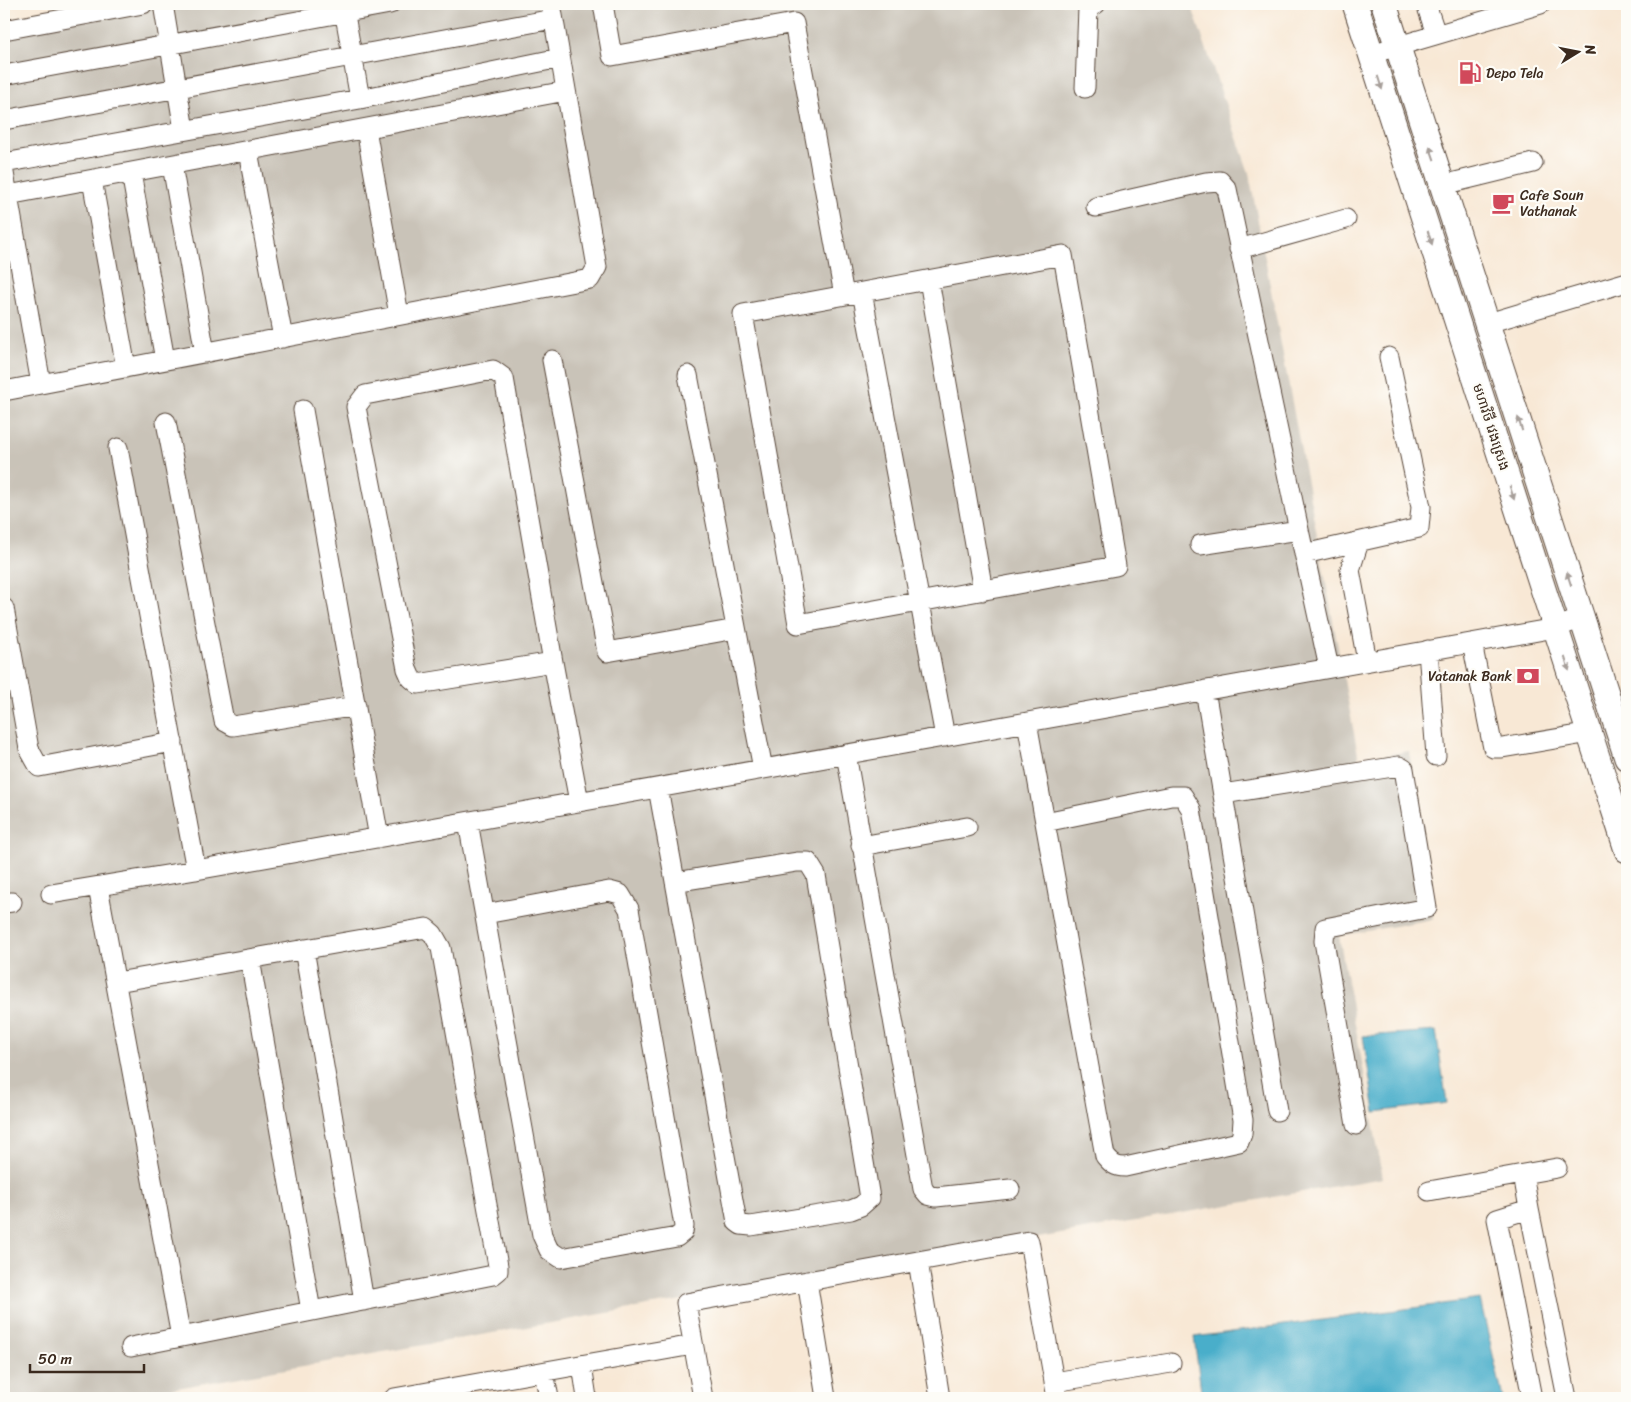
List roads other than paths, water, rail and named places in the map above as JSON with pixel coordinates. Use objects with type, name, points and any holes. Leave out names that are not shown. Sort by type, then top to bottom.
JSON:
[{"type":"main road","name":"មហាវិថី វេងស្រេង","points":[[1354,4],[1627,850]]},
{"type":"main road","name":"មហាវិថី វេងស្រេង","points":[[1384,4],[1627,758]]},
{"type":"street","points":[[4,30],[144,4]]},
{"type":"street","points":[[163,4],[184,130]]},
{"type":"street","points":[[4,75],[170,44],[344,8],[390,4]]},
{"type":"street","points":[[603,4],[612,56],[794,23],[920,602],[945,737]]},
{"type":"street","points":[[1085,88],[1088,8],[1096,4]]},
{"type":"street","points":[[1426,4],[1436,34]]},
{"type":"street","points":[[1371,54],[1541,4]]},
{"type":"street","points":[[344,8],[360,98]]},
{"type":"street","points":[[4,120],[352,57],[552,11],[597,267],[590,279],[4,391]]},
{"type":"street","points":[[4,163],[360,98],[560,58]]},
{"type":"street","points":[[8,195],[566,91]]},
{"type":"street","points":[[366,129],[399,316]]},
{"type":"street","points":[[248,151],[283,338]]},
{"type":"street","points":[[1443,185],[1533,163]]},
{"type":"street","points":[[172,165],[205,353]]},
{"type":"street","points":[[131,173],[165,360]]},
{"type":"street","points":[[4,174],[41,384]]},
{"type":"street","points":[[92,180],[126,368]]},
{"type":"street","points":[[1096,207],[1206,182],[1220,181],[1227,189],[1330,668]]},
{"type":"street","points":[[1239,249],[1346,219]]},
{"type":"street","points":[[1063,255],[1116,566],[798,624],[743,314],[853,294],[1063,255]]},
{"type":"street","points":[[928,280],[982,591]]},
{"type":"street","points":[[1488,323],[1626,286]]},
{"type":"street","points":[[1304,554],[1419,528],[1421,507],[1389,357]]},
{"type":"street","points":[[552,360],[607,652],[736,629]]},
{"type":"street","points":[[553,662],[418,684],[411,678],[356,407],[365,395],[493,370],[504,378],[553,662],[580,802]]},
{"type":"street","points":[[688,375],[762,769]]},
{"type":"street","points":[[303,410],[379,838]]},
{"type":"street","points":[[166,422],[224,721],[233,726],[356,706]]},
{"type":"street","points":[[118,448],[196,870]]},
{"type":"street","points":[[1200,545],[1299,530]]},
{"type":"street","points":[[1359,542],[1350,570],[1367,661]]},
{"type":"street","points":[[4,608],[29,749],[39,767],[173,742]]},
{"type":"street","points":[[51,894],[379,838],[1472,643],[1555,628],[1582,618]]},
{"type":"street","points":[[1472,643],[1493,748],[1590,733]]},
{"type":"street","points":[[1428,650],[1436,756]]},
{"type":"street","points":[[1205,690],[1277,1111]]},
{"type":"street","points":[[1027,722],[1105,1156],[1112,1164],[1118,1167],[1239,1142],[1242,1134],[1243,1120],[1191,809],[1183,796],[1171,796],[1045,822]]},
{"type":"street","points":[[846,754],[923,1189],[928,1195],[936,1196],[1010,1189]]},
{"type":"street","points":[[1223,794],[1399,766],[1404,769],[1428,908],[1325,928],[1324,941],[1356,1125]]},
{"type":"street","points":[[658,788],[675,882],[737,1222],[742,1225],[751,1226],[851,1210],[861,1206],[870,1198],[816,875],[808,862],[797,862],[675,882]]},
{"type":"street","points":[[468,822],[542,1235],[549,1250],[561,1258],[678,1237],[683,1232],[684,1226],[629,909],[620,894],[609,891],[485,914]]},
{"type":"street","points":[[861,846],[967,828]]},
{"type":"street","points":[[98,887],[181,1337]]},
{"type":"street","points":[[117,982],[426,928],[433,934],[441,948],[498,1266],[498,1270],[493,1275],[131,1347]]},
{"type":"street","points":[[304,949],[364,1301]]},
{"type":"street","points":[[250,959],[311,1311]]},
{"type":"street","points":[[1429,1191],[1557,1168]]},
{"type":"street","points":[[1523,1174],[1567,1398]]},
{"type":"street","points":[[1529,1209],[1497,1219],[1532,1398]]},
{"type":"street","points":[[702,1398],[686,1304],[1029,1242],[1055,1390],[1171,1363]]},
{"type":"street","points":[[918,1261],[940,1398]]},
{"type":"street","points":[[807,1281],[826,1398]]},
{"type":"street","points":[[394,1398],[432,1395],[544,1372],[693,1345]]},
{"type":"street","points":[[582,1365],[587,1398]]},
{"type":"street","points":[[544,1372],[549,1398]]},
{"type":"water","points":[[1436,1031],[1447,1103],[1375,1112],[1363,1036]]},
{"type":"water","points":[[1480,1299],[1503,1398],[1202,1398],[1194,1337]]},
{"type":"place","name":"Depo Tela","points":[[1470,73]]},
{"type":"place","name":"Cafe Soun Vathanak","points":[[1503,203]]},
{"type":"place","name":"Vatanak Bank","points":[[1528,676]]}]
